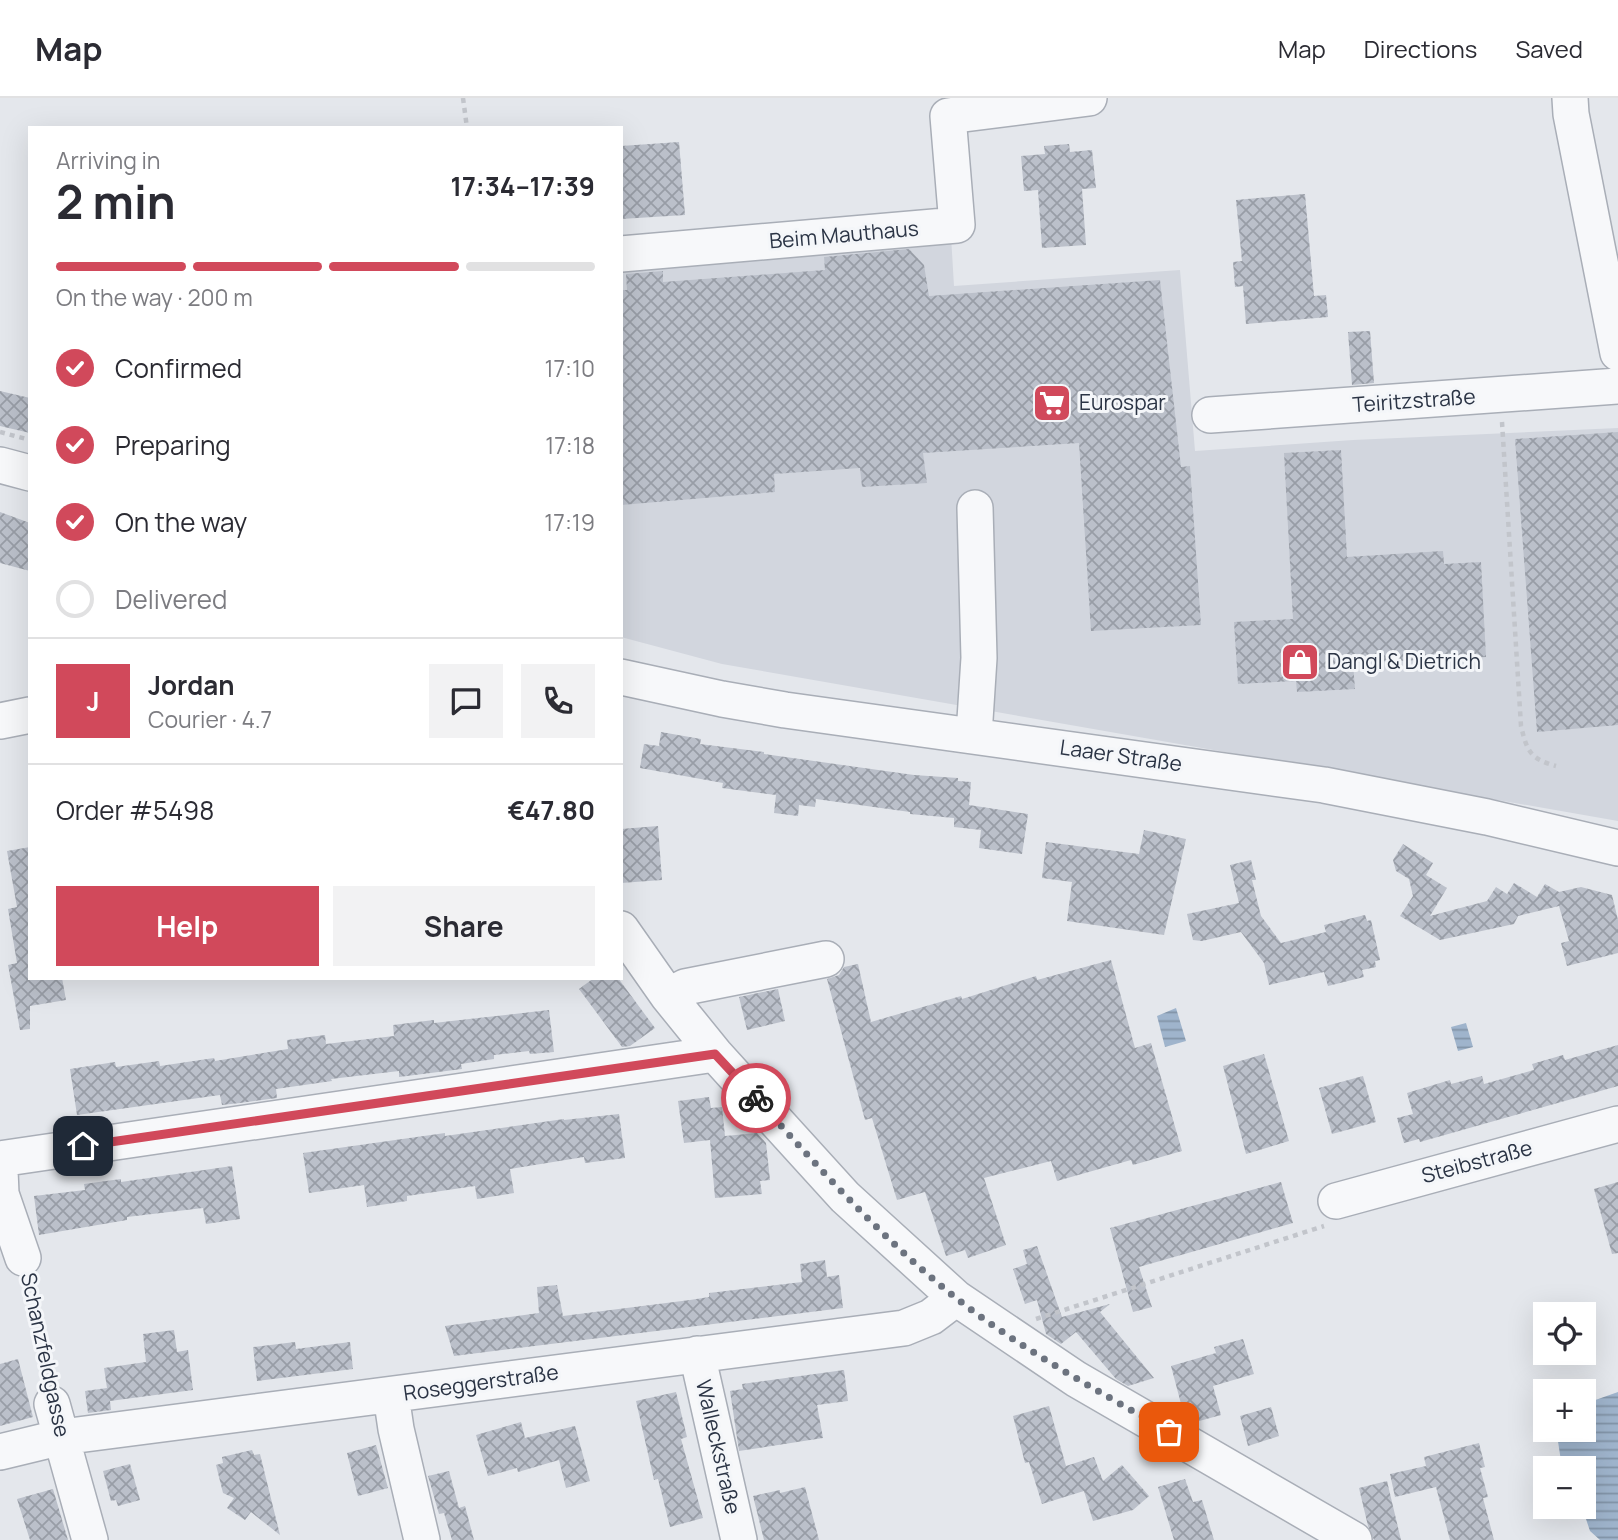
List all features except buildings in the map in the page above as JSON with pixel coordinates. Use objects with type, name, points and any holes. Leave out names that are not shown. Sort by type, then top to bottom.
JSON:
[{"type":"street","name":"Beim Mauthaus","points":[[623,254],[957,225],[948,116],[1089,98]]},
{"type":"street","points":[[1570,98],[1618,354]]},
{"type":"street","name":"Teiritzstraße","points":[[1210,415],[1618,386]]},
{"type":"street","points":[[0,465],[28,472]]},
{"type":"street","points":[[974,735],[979,658],[975,508]]},
{"type":"street","name":"Laaer Straße","points":[[623,677],[785,710],[1360,792],[1487,817],[1618,848]]},
{"type":"street","points":[[0,722],[28,715]]},
{"type":"street","points":[[623,932],[668,996],[715,1054],[845,1197],[956,1298],[1076,1378],[1354,1540]]},
{"type":"street","points":[[668,996],[685,987],[826,959]]},
{"type":"street","points":[[0,1159],[715,1054]]},
{"type":"street","name":"Steibstraße","points":[[1336,1201],[1618,1124]]},
{"type":"street","name":"Schanzfeldgasse","points":[[0,1170],[1,1194],[23,1258]]},
{"type":"street","name":"Roseggerstraße","points":[[0,1452],[62,1437],[904,1328],[931,1317],[956,1298]]},
{"type":"street","name":"Walleckstraße","points":[[697,1354],[739,1540]]},
{"type":"street","points":[[391,1395],[396,1429],[422,1540]]},
{"type":"street","name":"Schanzfeldgasse","points":[[52,1404],[90,1540]]},
{"type":"path","points":[[463,98],[467,126]]},
{"type":"path","points":[[1501,394],[1521,726],[1526,748],[1542,762],[1556,766]]},
{"type":"path","points":[[0,432],[28,439]]},
{"type":"path","points":[[1001,1330],[1327,1225],[1336,1201]]},
{"type":"path","name":"Schanzfeldgasse","points":[[23,1258],[42,1330],[42,1358],[52,1404]]},
{"type":"shaded area","points":[[950,219],[954,286],[1180,270],[1195,451],[1353,440],[1618,428],[1618,821],[722,664],[623,638],[623,241]]},
{"type":"water","points":[[1176,1008],[1186,1041],[1165,1047],[1157,1016]]},
{"type":"water","points":[[1466,1023],[1473,1047],[1458,1051],[1451,1027]]},
{"type":"water","points":[[1618,1392],[1618,1540],[1600,1540],[1590,1531],[1586,1519],[1596,1519],[1596,1456],[1560,1456],[1558,1442],[1596,1442],[1596,1400]]},
{"type":"way so far","points":[[756,1098],[845,1197],[956,1298],[1076,1378],[1169,1432]]},
{"type":"place","name":"Eurospar","points":[[1052,403]]},
{"type":"place","name":"Dangl & Dietrich","points":[[1300,662]]},
{"type":"route","points":[[83,1146],[715,1054],[756,1098]]}]
